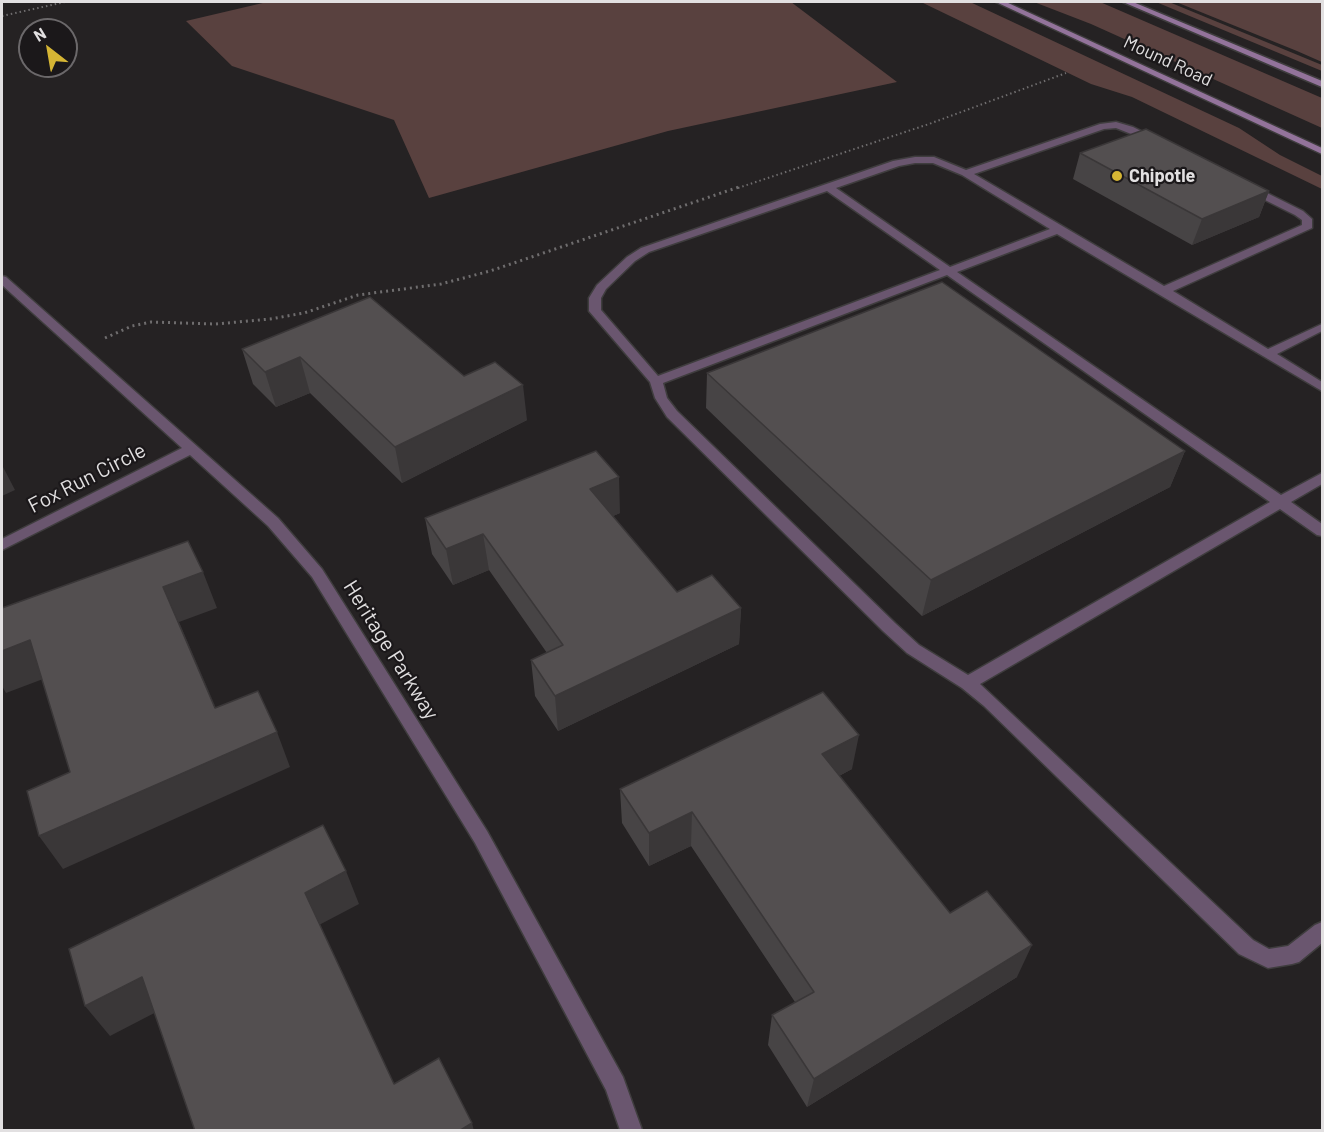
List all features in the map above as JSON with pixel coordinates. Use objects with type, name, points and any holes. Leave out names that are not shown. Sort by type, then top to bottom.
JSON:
[{"type":"main road","name":"Mound Road","points":[[999,2],[1323,151]]},
{"type":"main road","name":"Mound Road","points":[[1127,2],[1323,84]]},
{"type":"street","points":[[966,173],[1103,126],[1116,125],[1130,129],[1162,144]]},
{"type":"street","points":[[1323,387],[966,173],[934,160],[897,163],[645,250],[631,259],[601,287],[595,298],[595,311],[656,381],[661,398],[672,414],[889,627],[913,649],[968,682],[1246,947],[1268,959],[1292,955],[1323,932]]},
{"type":"street","points":[[1164,291],[1308,226],[1307,219],[1299,213],[1236,181]]},
{"type":"street","points":[[828,187],[1323,531]]},
{"type":"street","points":[[656,381],[1058,230]]},
{"type":"street","name":"Heritage Parkway","points":[[2,279],[273,522],[316,573],[481,837],[615,1085],[631,1131]]},
{"type":"street","points":[[1269,354],[1323,327]]},
{"type":"street","name":"Fox Run Circle","points":[[2,545],[191,449]]},
{"type":"street","points":[[968,682],[1323,478]]},
{"type":"path","points":[[2,16],[65,2]]},
{"type":"path","points":[[79,349],[132,326],[151,322],[216,324],[270,319],[304,313],[358,295],[432,285],[490,271],[929,124],[1066,73]]},
{"type":"shaded area","points":[[267,2],[791,2],[897,82],[668,131],[429,198],[394,120],[232,66],[186,21]]},
{"type":"shaded area","points":[[921,2],[970,2],[1239,128],[1280,155],[1322,176],[1322,189],[1132,97],[1091,84]]},
{"type":"shaded area","points":[[1034,2],[1100,2],[1322,98],[1322,128],[1091,24]]},
{"type":"shaded area","points":[[1156,2],[1169,2],[1322,65],[1322,71]]},
{"type":"shaded area","points":[[1176,2],[1322,2],[1322,62],[1297,51]]},
{"type":"building","points":[[1146,129],[1269,191],[1202,219],[1080,153]]},
{"type":"building","points":[[942,282],[1185,451],[931,580],[707,373]]},
{"type":"building","points":[[370,297],[464,376],[495,362],[523,385],[395,447],[300,357],[265,372],[242,349]]},
{"type":"building","points":[[596,451],[619,477],[590,489],[677,592],[712,575],[741,608],[555,696],[531,660],[563,645],[483,534],[446,549],[425,518]]},
{"type":"building","points":[[188,541],[203,572],[163,587],[215,708],[258,691],[277,732],[39,836],[27,791],[70,772],[30,640],[2,651],[2,608]]},
{"type":"building","points":[[823,692],[859,735],[822,754],[950,913],[987,891],[1032,945],[814,1079],[772,1015],[814,992],[692,812],[649,833],[620,789]]},
{"type":"building","points":[[323,825],[346,871],[305,893],[394,1084],[439,1058],[472,1123],[459,1131],[195,1131],[142,977],[85,1006],[69,949]]},
{"type":"place","name":"Chipotle","points":[[1117,176]]}]
